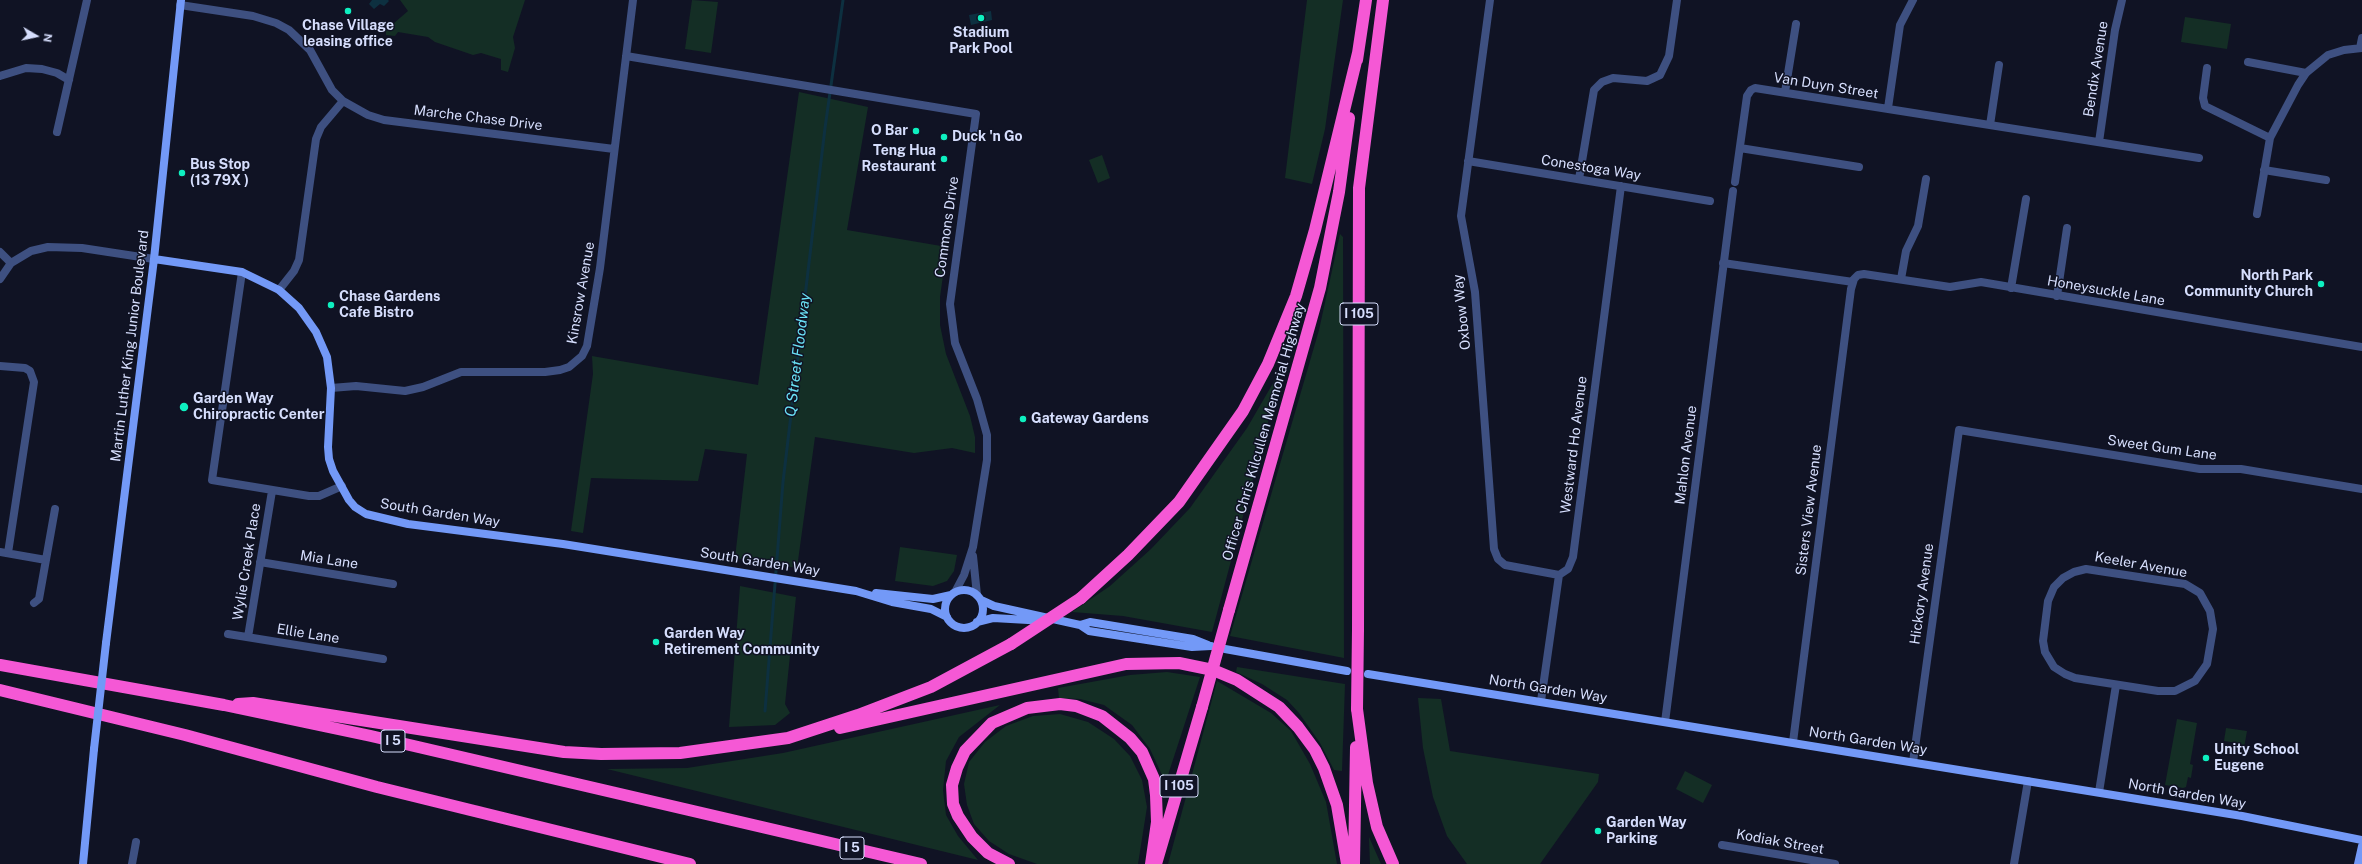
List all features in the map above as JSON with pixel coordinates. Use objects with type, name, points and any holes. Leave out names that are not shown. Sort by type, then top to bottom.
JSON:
[{"type":"highway","name":"Officer Chris Kilcullen Memorial Highway","points":[[1156,864],[1202,707],[1320,288],[1339,192],[1366,0]]},
{"type":"highway","name":"I 105","points":[[1354,864],[1358,630],[1359,188],[1383,0]]},
{"type":"highway","points":[[788,738],[858,715],[931,687],[1012,644],[1081,598],[1128,554],[1179,502],[1243,411],[1268,364],[1296,296],[1358,53]]},
{"type":"highway","points":[[224,705],[253,703],[564,752],[601,754],[680,753],[818,733],[1115,666],[1162,662],[1200,666],[1227,675],[1258,692],[1279,707],[1315,750],[1332,788],[1341,823],[1347,864]]},
{"type":"highway","name":"I 5","points":[[0,665],[224,705],[499,764],[921,864]]},
{"type":"highway","points":[[0,690],[184,735],[377,787],[690,864]]},
{"type":"highway","points":[[1009,864],[988,853],[972,837],[958,816],[953,804],[952,786],[957,768],[965,750],[992,723],[1026,708],[1060,704],[1076,706],[1102,716],[1130,738],[1142,752],[1154,780],[1156,795],[1157,822],[1151,864]]},
{"type":"highway","points":[[1357,708],[1370,798],[1377,827],[1393,864]]},
{"type":"highway","points":[[605,844],[661,864]]},
{"type":"street","points":[[57,132],[87,0]]},
{"type":"street","name":"Kinsrow Avenue","points":[[331,388],[356,386],[405,391],[461,372],[545,372],[560,370],[582,356],[587,346],[600,268],[632,0]]},
{"type":"street","name":"Oxbow Way","points":[[1490,0],[1461,216],[1475,292],[1495,555],[1501,563],[1509,567],[1559,575]]},
{"type":"street","points":[[1579,179],[1594,90],[1602,82],[1613,78],[1647,81],[1660,75],[1669,56],[1677,0]]},
{"type":"street","points":[[1888,108],[1900,24],[1913,0]]},
{"type":"street","name":"Bendix Avenue","points":[[2098,142],[2114,30],[2122,0]]},
{"type":"street","name":"Marche Chase Drive","points":[[180,3],[253,16],[276,23],[289,30],[310,50],[324,78],[343,101],[368,115],[384,120],[614,149]]},
{"type":"street","name":"Martin Luther King Junior Boulevard","points":[[82,864],[106,643],[154,259],[180,3]]},
{"type":"street","points":[[1785,92],[1796,24]]},
{"type":"street","points":[[2257,214],[2270,138],[2306,73],[2328,55],[2344,50],[2361,48],[2362,38]]},
{"type":"street","name":"Commons Drive","points":[[626,56],[976,114],[950,304],[955,343],[977,399],[987,435],[988,460],[973,547],[964,575],[953,593]]},
{"type":"street","points":[[2248,62],[2306,73]]},
{"type":"street","points":[[1990,125],[1999,66]]},
{"type":"street","points":[[0,76],[26,68],[42,69],[57,73],[69,80]]},
{"type":"street","points":[[2207,68],[2203,98],[2205,106],[2270,138]]},
{"type":"street","name":"Van Duyn Street","points":[[1735,182],[1749,92],[1755,88],[2199,158]]},
{"type":"street","points":[[279,290],[294,271],[299,260],[316,139],[321,128],[343,101]]},
{"type":"street","points":[[1740,148],[1859,167]]},
{"type":"street","name":"Conestoga Way","points":[[1468,161],[1710,201]]},
{"type":"street","points":[[2264,170],[2326,180]]},
{"type":"street","points":[[1901,279],[1906,252],[1918,226],[1926,179]]},
{"type":"street","name":"Westward Ho Avenue","points":[[1559,575],[1568,569],[1573,557],[1621,186]]},
{"type":"street","name":"Mahlon Avenue","points":[[1665,722],[1733,191]]},
{"type":"street","points":[[2011,288],[2026,199]]},
{"type":"street","points":[[2056,296],[2067,228]]},
{"type":"street","points":[[0,279],[11,263],[31,251],[63,246],[154,259]]},
{"type":"street","points":[[0,252],[11,263]]},
{"type":"street","name":"South Garden Way","points":[[154,259],[242,272],[279,290],[299,308],[316,332],[326,357],[331,388],[328,447],[333,471],[355,506],[380,519],[563,544],[865,593],[933,599],[967,590],[994,606],[1080,625],[1089,630],[1192,647],[1211,646],[1193,639],[1090,622],[1080,625]]},
{"type":"street","points":[[1724,263],[1853,282]]},
{"type":"street","points":[[242,272],[212,480],[272,491],[319,496],[342,486]]},
{"type":"street","name":"Honeysuckle Lane","points":[[1853,282],[1858,275],[1864,274],[1950,287],[1976,282],[2362,347]]},
{"type":"street","name":"Sisters View Avenue","points":[[1793,742],[1853,282]]},
{"type":"street","points":[[0,366],[25,368],[30,371],[34,382],[4,553],[46,560]]},
{"type":"street","name":"Sweet Gum Lane","points":[[1959,430],[2200,469],[2241,469],[2362,489]]},
{"type":"street","name":"Hickory Avenue","points":[[1913,762],[1959,430]]},
{"type":"street","name":"Wylie Creek Place","points":[[248,637],[272,491]]},
{"type":"street","points":[[34,603],[39,599],[55,509]]},
{"type":"street","name":"Commons Drive","points":[[973,547],[979,598]]},
{"type":"street","name":"Mia Lane","points":[[260,562],[393,584]]},
{"type":"street","name":"Keeler Avenue","points":[[2091,569],[2185,584],[2200,593],[2210,611],[2213,629],[2207,664],[2198,677],[2181,689],[2169,692],[2116,685],[2070,676],[2059,671],[2050,662],[2044,645],[2043,630],[2048,601],[2058,582],[2074,572],[2091,569]]},
{"type":"street","points":[[1541,701],[1559,575]]},
{"type":"street","name":"South Garden Way","points":[[865,593],[892,602],[931,609],[947,617],[950,622],[961,627],[972,626],[977,622]]},
{"type":"street","points":[[947,617],[945,606],[953,593]]},
{"type":"street","points":[[977,622],[982,612],[979,598]]},
{"type":"street","points":[[977,622],[993,618],[1057,621]]},
{"type":"street","name":"Ellie Lane","points":[[228,634],[383,659]]},
{"type":"street","points":[[1225,649],[1347,671]]},
{"type":"street","name":"North Garden Way","points":[[1368,674],[2099,792],[2242,816],[2362,840]]},
{"type":"street","points":[[2099,792],[2116,685]]},
{"type":"street","points":[[2014,864],[2028,781]]},
{"type":"street","points":[[132,864],[136,842]]},
{"type":"street","name":"Kodiak Street","points":[[1722,845],[1835,864]]},
{"type":"street","points":[[2358,864],[2362,846]]},
{"type":"green space","points":[[400,0],[525,0],[513,37],[515,48],[508,72],[501,70],[501,59],[481,53],[473,55],[435,42],[428,37],[398,32],[395,36],[386,35],[386,30],[408,11]]},
{"type":"green space","points":[[692,0],[718,2],[711,53],[685,49]]},
{"type":"green space","points":[[1307,0],[1343,0],[1325,129],[1312,184],[1285,178]]},
{"type":"green space","points":[[2185,17],[2231,24],[2227,49],[2181,42]]},
{"type":"green space","points":[[799,92],[868,107],[847,230],[947,247],[940,297],[940,325],[946,354],[970,416],[975,437],[975,453],[952,448],[914,453],[815,437],[797,568],[735,558],[747,454],[705,449],[698,481],[591,478],[583,533],[571,531],[593,374],[592,356],[758,385]]},
{"type":"green space","points":[[1102,155],[1110,178],[1098,183],[1089,160]]},
{"type":"green space","points":[[1340,234],[1343,237],[1344,658],[1230,636],[1319,330]]},
{"type":"green space","points":[[1283,366],[1212,632],[1123,616],[1072,612],[1110,586],[1151,549],[1190,508],[1247,428]]},
{"type":"green space","points":[[900,547],[957,555],[954,571],[947,581],[933,586],[895,581]]},
{"type":"green space","points":[[740,586],[796,597],[785,704],[790,713],[775,725],[729,727]]},
{"type":"green space","points":[[1237,667],[1345,684],[1342,771],[1334,770],[1320,743],[1299,713],[1287,700],[1262,684],[1236,672]]},
{"type":"green space","points":[[1167,672],[1200,677],[1168,775],[1162,775],[1150,749],[1132,725],[1104,705],[1080,699],[1059,698],[1058,688],[1130,675]]},
{"type":"green space","points":[[1217,681],[1271,713],[1291,731],[1310,764],[1326,802],[1337,864],[1168,864]]},
{"type":"green space","points":[[1418,698],[1441,699],[1450,751],[1599,774],[1598,782],[1540,864],[1467,864],[1447,836],[1433,797],[1423,748]]},
{"type":"green space","points":[[1000,705],[959,737],[946,761],[943,790],[946,815],[958,836],[978,860],[607,769],[687,768],[783,753]]},
{"type":"green space","points":[[1060,714],[1088,722],[1114,739],[1130,756],[1142,780],[1147,807],[1138,864],[1037,864],[1009,854],[989,841],[974,824],[967,805],[964,784],[969,762],[985,742],[1006,726],[1033,716]]},
{"type":"green space","points":[[2177,719],[2197,723],[2190,764],[2193,765],[2191,778],[2188,777],[2186,787],[2183,788],[2165,785]]},
{"type":"green space","points":[[2226,728],[2247,731],[2244,748],[2237,746],[2237,743],[2224,741]]},
{"type":"green space","points":[[1685,771],[1712,785],[1703,803],[1676,789]]},
{"type":"green space","points":[[1369,837],[1381,864],[1370,864]]},
{"type":"water","points":[[372,0],[389,1],[384,6],[380,4],[374,9],[369,4]]},
{"type":"water","name":"Stadium Park Pool","points":[[991,11],[992,20],[971,25],[969,15]]},
{"type":"waterway","name":"Q Street Floodway","points":[[765,711],[783,482],[825,128],[843,0]]},
{"type":"place","name":"Chase Village leasing office","points":[[348,11]]},
{"type":"place","name":"Stadium Park Pool","points":[[981,18]]},
{"type":"place","name":"O Bar","points":[[916,131]]},
{"type":"place","name":"Duck 'n Go","points":[[944,137]]},
{"type":"place","name":"Teng Hua Restaurant","points":[[944,159]]},
{"type":"place","name":"Bus Stop (13 79X )","points":[[182,173]]},
{"type":"place","name":"North Park Community Church","points":[[2321,284]]},
{"type":"place","name":"Chase Gardens Cafe Bistro","points":[[331,305]]},
{"type":"place","name":"Garden Way Chiropractic Center","points":[[184,407]]},
{"type":"place","name":"Gateway Gardens","points":[[1023,419]]},
{"type":"place","name":"Garden Way Retirement Community","points":[[656,642]]},
{"type":"place","name":"Unity School Eugene","points":[[2206,758]]},
{"type":"place","name":"Garden Way Parking","points":[[1598,831]]}]
